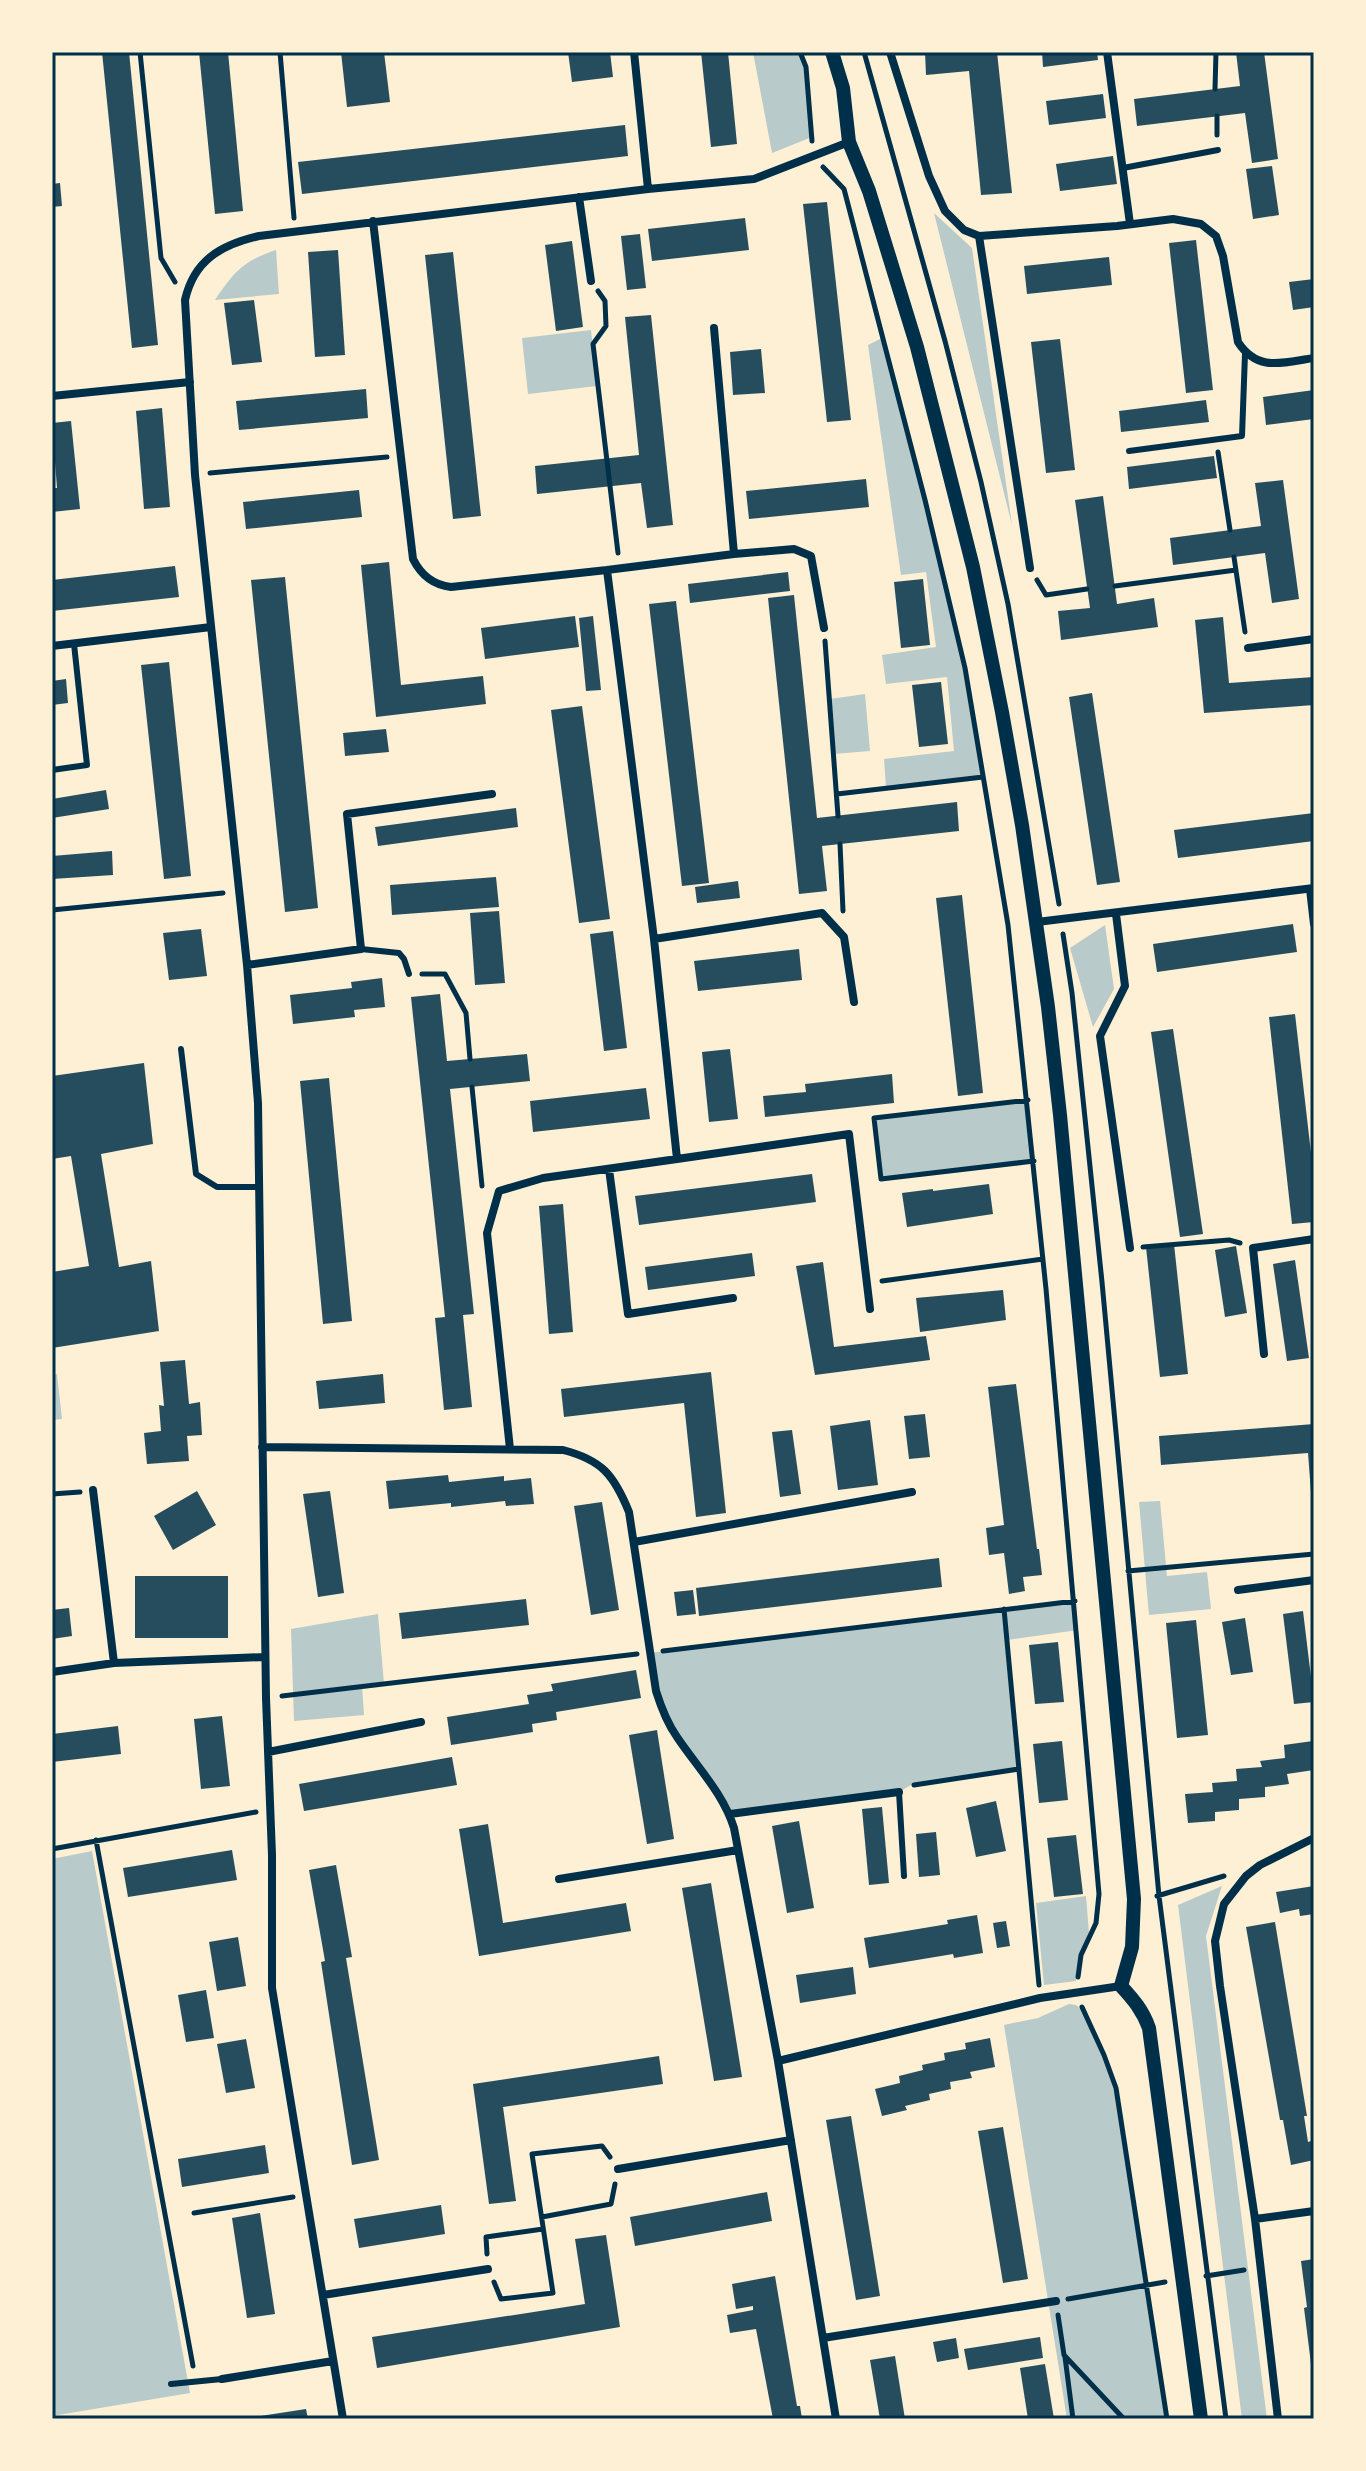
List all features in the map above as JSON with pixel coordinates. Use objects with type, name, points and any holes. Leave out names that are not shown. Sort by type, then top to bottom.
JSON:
[{"type":"street","points":[[634,52],[648,189]]},
{"type":"street","points":[[832,52],[843,88],[849,142],[869,191],[913,333],[957,499],[1002,712],[1037,922],[1060,1115],[1134,1899],[1132,1947],[1121,1986]]},
{"type":"street","points":[[890,52],[934,188],[945,211],[964,230],[979,236],[1173,219],[1201,224],[1216,236],[1223,256],[1238,342],[1245,354],[1262,363],[1314,358]]},
{"type":"street","points":[[1107,52],[1130,224]]},
{"type":"street","points":[[343,2419],[272,1988],[258,1103],[240,891],[195,475],[185,300],[189,283],[199,268],[220,249],[248,238],[373,221],[754,179],[849,142]]},
{"type":"street","points":[[579,197],[591,281]]},
{"type":"street","points":[[373,221],[413,559],[418,570],[432,582],[451,587],[794,549],[811,556],[824,628]]},
{"type":"street","points":[[979,236],[1030,568]]},
{"type":"street","points":[[714,328],[734,554]]},
{"type":"street","points":[[52,396],[190,382]]},
{"type":"street","points":[[607,570],[654,939],[677,1159]]},
{"type":"street","points":[[52,646],[211,627]]},
{"type":"street","points":[[1248,648],[1314,639]]},
{"type":"street","points":[[247,965],[361,949],[347,814],[492,794]]},
{"type":"street","points":[[1037,922],[1312,889],[1314,924]]},
{"type":"street","points":[[654,939],[822,913],[844,937],[854,1002]]},
{"type":"street","points":[[1116,914],[1125,986],[1100,1036],[1130,1248]]},
{"type":"street","points":[[510,1449],[487,1233],[499,1191],[543,1178],[849,1134],[870,1309]]},
{"type":"street","points":[[609,1169],[628,1314],[733,1298]]},
{"type":"street","points":[[1264,1354],[1253,1248],[1314,1239]]},
{"type":"street","points":[[262,1447],[563,1450],[602,1466],[619,1487],[629,1512],[649,1653],[663,1713],[730,1814],[778,2061],[836,2419]]},
{"type":"street","points":[[93,1490],[114,1663]]},
{"type":"street","points":[[634,1542],[912,1492]]},
{"type":"street","points":[[1238,1590],[1314,1580]]},
{"type":"street","points":[[52,1672],[114,1663],[265,1657]]},
{"type":"street","points":[[268,1752],[421,1722]]},
{"type":"street","points":[[730,1814],[899,1792]]},
{"type":"street","points":[[1278,2419],[1255,2219],[1215,1941],[1220,1915],[1230,1894],[1246,1876],[1260,1865],[1314,1838]]},
{"type":"street","points":[[559,1879],[738,1850]]},
{"type":"street","points":[[778,2061],[1040,1998],[1121,1986]]},
{"type":"street","points":[[1121,1986],[1137,2003],[1149,2028],[1201,2419]]},
{"type":"street","points":[[618,2169],[791,2140]]},
{"type":"street","points":[[1255,2219],[1314,2211]]},
{"type":"street","points":[[323,2295],[488,2269]]},
{"type":"street","points":[[823,2338],[1056,2301]]},
{"type":"street","points":[[222,2379],[333,2361]]},
{"type":"lane","points":[[1123,168],[1218,150]]},
{"type":"lane","points":[[1129,451],[1242,436],[1245,354]]},
{"type":"lane","points":[[52,770],[87,765],[74,644]]},
{"type":"lane","points":[[361,949],[399,953],[409,974]]},
{"type":"lane","points":[[181,1049],[196,1174],[217,1187],[258,1187]]},
{"type":"lane","points":[[899,1792],[904,1876]]},
{"type":"lane","points":[[171,2384],[222,2379]]},
{"type":"path","points":[[140,52],[161,258],[185,300]]},
{"type":"path","points":[[280,52],[295,231]]},
{"type":"path","points":[[800,52],[806,67],[813,157],[844,189],[925,500],[965,668],[1008,925],[1034,1161],[1099,1901],[1093,1934],[1081,1955],[1079,1992],[1083,2011],[1116,2088],[1167,2419]]},
{"type":"path","points":[[864,52],[981,482],[1008,604],[1050,846]]},
{"type":"path","points":[[1215,89],[1216,52]]},
{"type":"path","points":[[591,281],[605,301],[606,326],[593,344],[620,568]]},
{"type":"path","points":[[1216,440],[1230,530]]},
{"type":"path","points":[[195,475],[400,456]]},
{"type":"path","points":[[1234,557],[1248,648]]},
{"type":"path","points":[[1030,568],[1046,595],[1087,589]]},
{"type":"path","points":[[1115,586],[1236,570]]},
{"type":"path","points":[[824,628],[838,816]]},
{"type":"path","points":[[837,794],[983,777]]},
{"type":"path","points":[[840,844],[844,937]]},
{"type":"path","points":[[52,910],[240,891]]},
{"type":"path","points":[[409,974],[445,974],[466,1013],[470,1059]]},
{"type":"path","points":[[1072,993],[1159,1896],[1226,2419]]},
{"type":"path","points":[[472,1087],[483,1192]]},
{"type":"path","points":[[1028,1100],[874,1118],[881,1179],[1034,1161]]},
{"type":"path","points":[[1130,1248],[1229,1240],[1253,1248]]},
{"type":"path","points":[[866,1283],[1043,1259]]},
{"type":"path","points":[[52,1494],[93,1490]]},
{"type":"path","points":[[1128,1571],[1314,1554]]},
{"type":"path","points":[[266,1698],[1075,1601]]},
{"type":"path","points":[[1004,1609],[1040,1998]]},
{"type":"path","points":[[899,1792],[911,1785],[1019,1769]]},
{"type":"path","points":[[52,1849],[270,1810]]},
{"type":"path","points":[[96,1840],[196,2382]]},
{"type":"path","points":[[1134,1899],[1159,1896],[1260,1865]]},
{"type":"path","points":[[542,2217],[611,2204],[618,2169],[602,2146],[532,2154],[553,2293],[501,2299],[488,2269],[486,2237],[543,2229]]},
{"type":"path","points":[[194,2213],[306,2195]]},
{"type":"path","points":[[1073,2419],[1056,2301],[1261,2268]]},
{"type":"path","points":[[1064,2355],[1124,2419]]},
{"type":"shaded area","points":[[753,52],[800,52],[806,67],[812,137],[772,153]]},
{"type":"shaded area","points":[[934,213],[972,248],[1012,525]]},
{"type":"shaded area","points":[[276,250],[279,294],[215,300],[240,269]]},
{"type":"shaded area","points":[[591,330],[597,386],[528,394],[522,338]]},
{"type":"shaded area","points":[[884,337],[965,668],[983,777],[886,788],[884,759],[954,751],[947,677],[886,684],[882,655],[936,647],[926,572],[901,575],[868,345]]},
{"type":"shaded area","points":[[865,694],[870,751],[834,754],[830,699]]},
{"type":"shaded area","points":[[1105,925],[1114,989],[1093,1027],[1070,948]]},
{"type":"shaded area","points":[[1028,1100],[1034,1161],[881,1179],[874,1118]]},
{"type":"shaded area","points":[[57,1374],[62,1419],[52,1420],[52,1375]]},
{"type":"shaded area","points":[[1160,1501],[1167,1576],[1207,1572],[1211,1609],[1149,1615],[1139,1502]]},
{"type":"shaded area","points":[[1075,1601],[1078,1630],[1007,1640],[1019,1769],[911,1785],[899,1792],[730,1814],[663,1713],[649,1653]]},
{"type":"shaded area","points":[[378,1614],[384,1684],[362,1686],[364,1715],[294,1721],[291,1629]]},
{"type":"shaded area","points":[[92,1851],[190,2393],[52,2416],[52,1859]]},
{"type":"shaded area","points":[[1222,1886],[1206,1936],[1267,2419],[1242,2419],[1178,1905]]},
{"type":"shaded area","points":[[1086,1896],[1089,1933],[1079,1956],[1076,1981],[1044,1985],[1036,1903]]},
{"type":"shaded area","points":[[1069,2004],[1083,2011],[1116,2088],[1167,2419],[1067,2419],[1004,2025],[1038,2018]]},
{"type":"building","points":[[102,52],[129,52],[158,345],[132,348]]},
{"type":"building","points":[[199,52],[228,52],[243,211],[215,214]]},
{"type":"building","points":[[341,52],[384,52],[390,102],[347,107]]},
{"type":"building","points":[[568,52],[610,52],[613,77],[572,82]]},
{"type":"building","points":[[701,52],[728,52],[737,144],[711,147]]},
{"type":"building","points":[[925,52],[997,52],[1012,193],[981,195],[969,71],[926,75]]},
{"type":"building","points":[[1042,52],[1097,52],[1098,60],[1043,67]]},
{"type":"building","points":[[1236,52],[1264,52],[1278,159],[1252,163],[1245,113],[1137,126],[1134,99],[1240,86]]},
{"type":"building","points":[[1103,94],[1106,118],[1049,125],[1046,101]]},
{"type":"building","points":[[625,125],[628,156],[302,194],[298,162]]},
{"type":"building","points":[[1113,156],[1117,184],[1060,191],[1056,164]]},
{"type":"building","points":[[1272,166],[1279,215],[1253,219],[1246,169]]},
{"type":"building","points":[[60,183],[62,206],[52,207],[52,184]]},
{"type":"building","points":[[827,202],[851,420],[827,422],[803,204]]},
{"type":"building","points":[[745,218],[749,250],[652,261],[648,229]]},
{"type":"building","points":[[640,234],[646,288],[627,290],[621,236]]},
{"type":"building","points":[[1196,240],[1213,390],[1186,393],[1169,243]]},
{"type":"building","points":[[572,241],[583,327],[556,331],[545,245]]},
{"type":"building","points":[[338,250],[345,355],[315,357],[308,252]]},
{"type":"building","points":[[453,252],[481,516],[453,519],[425,255]]},
{"type":"building","points":[[1109,257],[1112,285],[1027,294],[1024,266]]},
{"type":"building","points":[[1314,279],[1314,307],[1293,310],[1289,282]]},
{"type":"building","points":[[254,300],[262,362],[232,365],[224,303]]},
{"type":"building","points":[[651,315],[673,525],[647,528],[641,483],[537,494],[535,466],[639,455],[625,317]]},
{"type":"building","points":[[1060,339],[1075,470],[1046,473],[1031,342]]},
{"type":"building","points":[[761,349],[765,393],[733,395],[730,352]]},
{"type":"building","points":[[366,389],[368,418],[239,430],[236,401]]},
{"type":"building","points":[[1314,390],[1314,419],[1266,425],[1263,397]]},
{"type":"building","points":[[1206,400],[1209,422],[1121,432],[1119,411]]},
{"type":"building","points":[[162,408],[170,507],[144,509],[136,411]]},
{"type":"building","points":[[71,421],[80,509],[52,512],[52,488],[57,488],[52,423]]},
{"type":"building","points":[[1214,456],[1217,478],[1129,489],[1127,467]]},
{"type":"building","points":[[866,479],[869,507],[749,519],[746,491]]},
{"type":"building","points":[[1283,480],[1299,599],[1272,603],[1265,553],[1173,565],[1170,538],[1261,526],[1255,483]]},
{"type":"building","points":[[359,490],[362,517],[246,529],[243,502]]},
{"type":"building","points":[[1103,496],[1117,604],[1154,598],[1158,627],[1061,640],[1058,611],[1090,608],[1075,500]]},
{"type":"building","points":[[389,562],[401,685],[483,676],[486,704],[376,717],[361,565]]},
{"type":"building","points":[[175,566],[179,597],[52,611],[52,580]]},
{"type":"building","points":[[788,572],[790,591],[690,603],[688,584]]},
{"type":"building","points":[[285,577],[318,908],[285,912],[251,580]]},
{"type":"building","points":[[923,579],[930,645],[901,648],[894,582]]},
{"type":"building","points":[[794,595],[817,818],[957,802],[959,831],[822,846],[827,891],[799,894],[768,598]]},
{"type":"building","points":[[676,601],[709,883],[682,886],[649,604]]},
{"type":"building","points":[[575,616],[579,647],[485,659],[481,628]]},
{"type":"building","points":[[593,616],[601,690],[586,691],[579,618]]},
{"type":"building","points":[[1223,617],[1229,683],[1314,677],[1314,705],[1204,713],[1195,620]]},
{"type":"building","points":[[169,662],[191,876],[164,879],[141,665]]},
{"type":"building","points":[[66,679],[68,703],[52,705],[52,681]]},
{"type":"building","points":[[941,682],[948,744],[919,747],[912,685]]},
{"type":"building","points":[[1092,693],[1120,882],[1097,885],[1069,697]]},
{"type":"building","points":[[582,706],[610,919],[579,923],[551,710]]},
{"type":"building","points":[[386,729],[389,752],[345,756],[343,733]]},
{"type":"building","points":[[106,790],[109,809],[52,818],[52,799]]},
{"type":"building","points":[[516,808],[518,827],[378,846],[375,827]]},
{"type":"building","points":[[1314,813],[1314,841],[1178,858],[1174,830]]},
{"type":"building","points":[[112,851],[113,875],[52,879],[52,856]]},
{"type":"building","points":[[496,877],[499,907],[392,915],[390,885]]},
{"type":"building","points":[[738,881],[740,898],[697,903],[695,887]]},
{"type":"building","points":[[962,895],[983,1093],[958,1096],[936,898]]},
{"type":"building","points":[[499,911],[505,983],[475,985],[470,913]]},
{"type":"building","points":[[1293,924],[1297,952],[1157,972],[1153,944]]},
{"type":"building","points":[[201,929],[207,976],[169,980],[163,933]]},
{"type":"building","points":[[613,931],[627,1048],[604,1051],[590,934]]},
{"type":"building","points":[[799,949],[802,980],[698,991],[694,961]]},
{"type":"building","points":[[382,978],[385,1007],[354,1010],[355,1017],[293,1024],[290,995],[352,988],[351,982]]},
{"type":"building","points":[[440,994],[447,1061],[527,1054],[530,1081],[450,1089],[474,1314],[463,1315],[472,1407],[444,1410],[435,1318],[445,1317],[411,997]]},
{"type":"building","points":[[1295,1014],[1314,1179],[1314,1222],[1292,1224],[1269,1017]]},
{"type":"building","points":[[1173,1029],[1203,1234],[1180,1237],[1151,1032]]},
{"type":"building","points":[[730,1049],[738,1119],[709,1122],[702,1052]]},
{"type":"building","points":[[144,1063],[153,1144],[101,1154],[119,1267],[151,1261],[159,1331],[52,1348],[52,1272],[89,1266],[71,1156],[52,1159],[52,1076]]},
{"type":"building","points":[[892,1074],[894,1103],[765,1117],[763,1096],[806,1092],[805,1084]]},
{"type":"building","points":[[329,1078],[352,1321],[323,1324],[300,1081]]},
{"type":"building","points":[[646,1088],[650,1119],[533,1132],[530,1101]]},
{"type":"building","points":[[812,1174],[816,1202],[639,1225],[635,1196]]},
{"type":"building","points":[[989,1184],[993,1214],[907,1227],[902,1193]]},
{"type":"building","points":[[563,1204],[573,1332],[549,1334],[539,1206]]},
{"type":"building","points":[[1174,1244],[1188,1374],[1160,1377],[1146,1247]]},
{"type":"building","points":[[1236,1246],[1247,1313],[1225,1317],[1215,1250]]},
{"type":"building","points":[[752,1253],[755,1276],[648,1290],[645,1267]]},
{"type":"building","points":[[1295,1260],[1309,1358],[1287,1361],[1273,1264]]},
{"type":"building","points":[[823,1262],[834,1347],[926,1336],[930,1360],[815,1375],[796,1266]]},
{"type":"building","points":[[1003,1290],[1006,1320],[920,1332],[916,1298]]},
{"type":"building","points":[[185,1360],[189,1404],[200,1402],[202,1435],[187,1436],[189,1461],[147,1464],[144,1433],[161,1431],[159,1405],[164,1406],[160,1362]]},
{"type":"building","points":[[711,1372],[726,1513],[696,1517],[684,1403],[564,1417],[561,1389]]},
{"type":"building","points":[[383,1374],[385,1403],[319,1409],[316,1381]]},
{"type":"building","points":[[1016,1384],[1042,1575],[1023,1577],[1025,1591],[1009,1594],[1004,1553],[989,1555],[986,1528],[1004,1525],[988,1387]]},
{"type":"building","points":[[925,1414],[930,1457],[909,1459],[904,1416]]},
{"type":"building","points":[[870,1420],[878,1485],[838,1490],[830,1426]]},
{"type":"building","points":[[1314,1424],[1314,1506],[1308,1453],[1161,1465],[1159,1436]]},
{"type":"building","points":[[792,1430],[801,1494],[780,1497],[772,1432]]},
{"type":"building","points":[[448,1475],[449,1482],[504,1476],[504,1481],[531,1478],[534,1504],[506,1506],[505,1501],[389,1509],[386,1481]]},
{"type":"building","points":[[197,1491],[216,1525],[173,1550],[154,1516]]},
{"type":"building","points":[[330,1491],[344,1593],[318,1597],[303,1494]]},
{"type":"building","points":[[602,1502],[619,1610],[591,1615],[574,1506]]},
{"type":"building","points":[[939,1558],[942,1587],[699,1616],[696,1588]]},
{"type":"building","points":[[135,1576],[228,1576],[228,1638],[135,1638]]},
{"type":"building","points":[[693,1590],[696,1614],[677,1616],[674,1592]]},
{"type":"building","points":[[526,1599],[529,1625],[402,1639],[399,1613]]},
{"type":"building","points":[[69,1608],[72,1636],[52,1639],[52,1610]]},
{"type":"building","points":[[1303,1611],[1314,1702],[1294,1704],[1283,1614]]},
{"type":"building","points":[[1245,1618],[1253,1672],[1231,1675],[1222,1622]]},
{"type":"building","points":[[1196,1620],[1208,1735],[1177,1738],[1166,1623]]},
{"type":"building","points":[[1058,1642],[1064,1702],[1035,1704],[1029,1645]]},
{"type":"building","points":[[636,1670],[641,1698],[556,1712],[557,1720],[532,1724],[533,1732],[451,1745],[447,1717],[529,1704],[527,1695],[553,1691],[551,1684]]},
{"type":"building","points":[[222,1716],[230,1786],[201,1789],[194,1719]]},
{"type":"building","points":[[118,1726],[121,1754],[52,1762],[52,1734]]},
{"type":"building","points":[[657,1730],[674,1839],[647,1844],[629,1735]]},
{"type":"building","points":[[1062,1741],[1068,1800],[1039,1803],[1033,1744]]},
{"type":"building","points":[[1313,1741],[1314,1770],[1287,1774],[1289,1784],[1265,1787],[1265,1797],[1239,1799],[1239,1810],[1215,1812],[1215,1821],[1188,1823],[1185,1794],[1213,1792],[1212,1783],[1237,1781],[1236,1769],[1262,1767],[1260,1761],[1285,1758],[1284,1745]]},
{"type":"building","points":[[452,1757],[457,1785],[304,1811],[299,1784]]},
{"type":"building","points":[[996,1801],[1006,1851],[976,1857],[966,1808]]},
{"type":"building","points":[[882,1807],[889,1883],[869,1885],[862,1809]]},
{"type":"building","points":[[799,1821],[814,1908],[787,1913],[772,1826]]},
{"type":"building","points":[[488,1824],[503,1923],[626,1903],[631,1931],[479,1956],[459,1829]]},
{"type":"building","points":[[936,1832],[940,1875],[919,1877],[916,1834]]},
{"type":"building","points":[[1076,1835],[1083,1894],[1054,1897],[1047,1838]]},
{"type":"building","points":[[232,1850],[237,1880],[128,1897],[123,1868]]},
{"type":"building","points":[[336,1865],[352,1957],[346,1958],[379,2160],[352,2165],[321,1962],[325,1961],[309,1870]]},
{"type":"building","points":[[711,1883],[742,2077],[714,2081],[682,1888]]},
{"type":"building","points":[[1314,1886],[1314,1914],[1300,1916],[1299,1909],[1280,1913],[1276,1892]]},
{"type":"building","points":[[977,1915],[983,1953],[954,1958],[953,1954],[869,1968],[864,1938],[948,1924],[947,1920]]},
{"type":"building","points":[[1006,1921],[1010,1946],[997,1948],[993,1923]]},
{"type":"building","points":[[1275,1922],[1307,2116],[1304,2116],[1308,2142],[1314,2140],[1314,2160],[1291,2165],[1283,2120],[1280,2120],[1246,1927]]},
{"type":"building","points":[[238,1937],[246,1986],[217,1991],[209,1942]]},
{"type":"building","points":[[853,1967],[856,1994],[800,2003],[796,1975]]},
{"type":"building","points":[[206,1990],[214,2038],[186,2042],[178,1995]]},
{"type":"building","points":[[990,2038],[995,2067],[970,2072],[972,2078],[950,2082],[951,2089],[929,2094],[930,2100],[882,2116],[875,2089],[900,2083],[899,2076],[923,2070],[922,2065],[945,2060],[944,2053],[966,2049],[965,2043]]},
{"type":"building","points":[[246,2039],[255,2088],[226,2093],[217,2044]]},
{"type":"building","points":[[659,2056],[663,2084],[503,2107],[516,2201],[489,2204],[473,2084]]},
{"type":"building","points":[[851,2116],[880,2296],[856,2300],[826,2120]]},
{"type":"building","points":[[1003,2127],[1028,2279],[1003,2283],[978,2131]]},
{"type":"building","points":[[265,2145],[269,2173],[182,2187],[178,2159]]},
{"type":"building","points":[[767,2192],[772,2221],[635,2246],[630,2217]]},
{"type":"building","points":[[441,2205],[445,2234],[359,2248],[354,2219]]},
{"type":"building","points":[[260,2213],[275,2314],[247,2318],[232,2218]]},
{"type":"building","points":[[606,2235],[620,2327],[377,2368],[372,2337],[585,2304],[575,2239]]},
{"type":"building","points":[[1314,2259],[1314,2372],[1312,2372],[1301,2261]]},
{"type":"building","points":[[775,2276],[797,2406],[800,2406],[802,2419],[773,2419],[756,2329],[730,2333],[727,2315],[753,2310],[753,2306],[736,2309],[732,2284]]},
{"type":"building","points":[[1040,2337],[1043,2358],[968,2370],[964,2349]]},
{"type":"building","points":[[956,2338],[959,2358],[937,2362],[933,2342]]},
{"type":"building","points":[[895,2356],[905,2419],[880,2419],[870,2360]]},
{"type":"building","points":[[1045,2364],[1054,2419],[1028,2419],[1020,2368]]},
{"type":"building","points":[[306,2409],[308,2419],[254,2419],[254,2417]]}]
